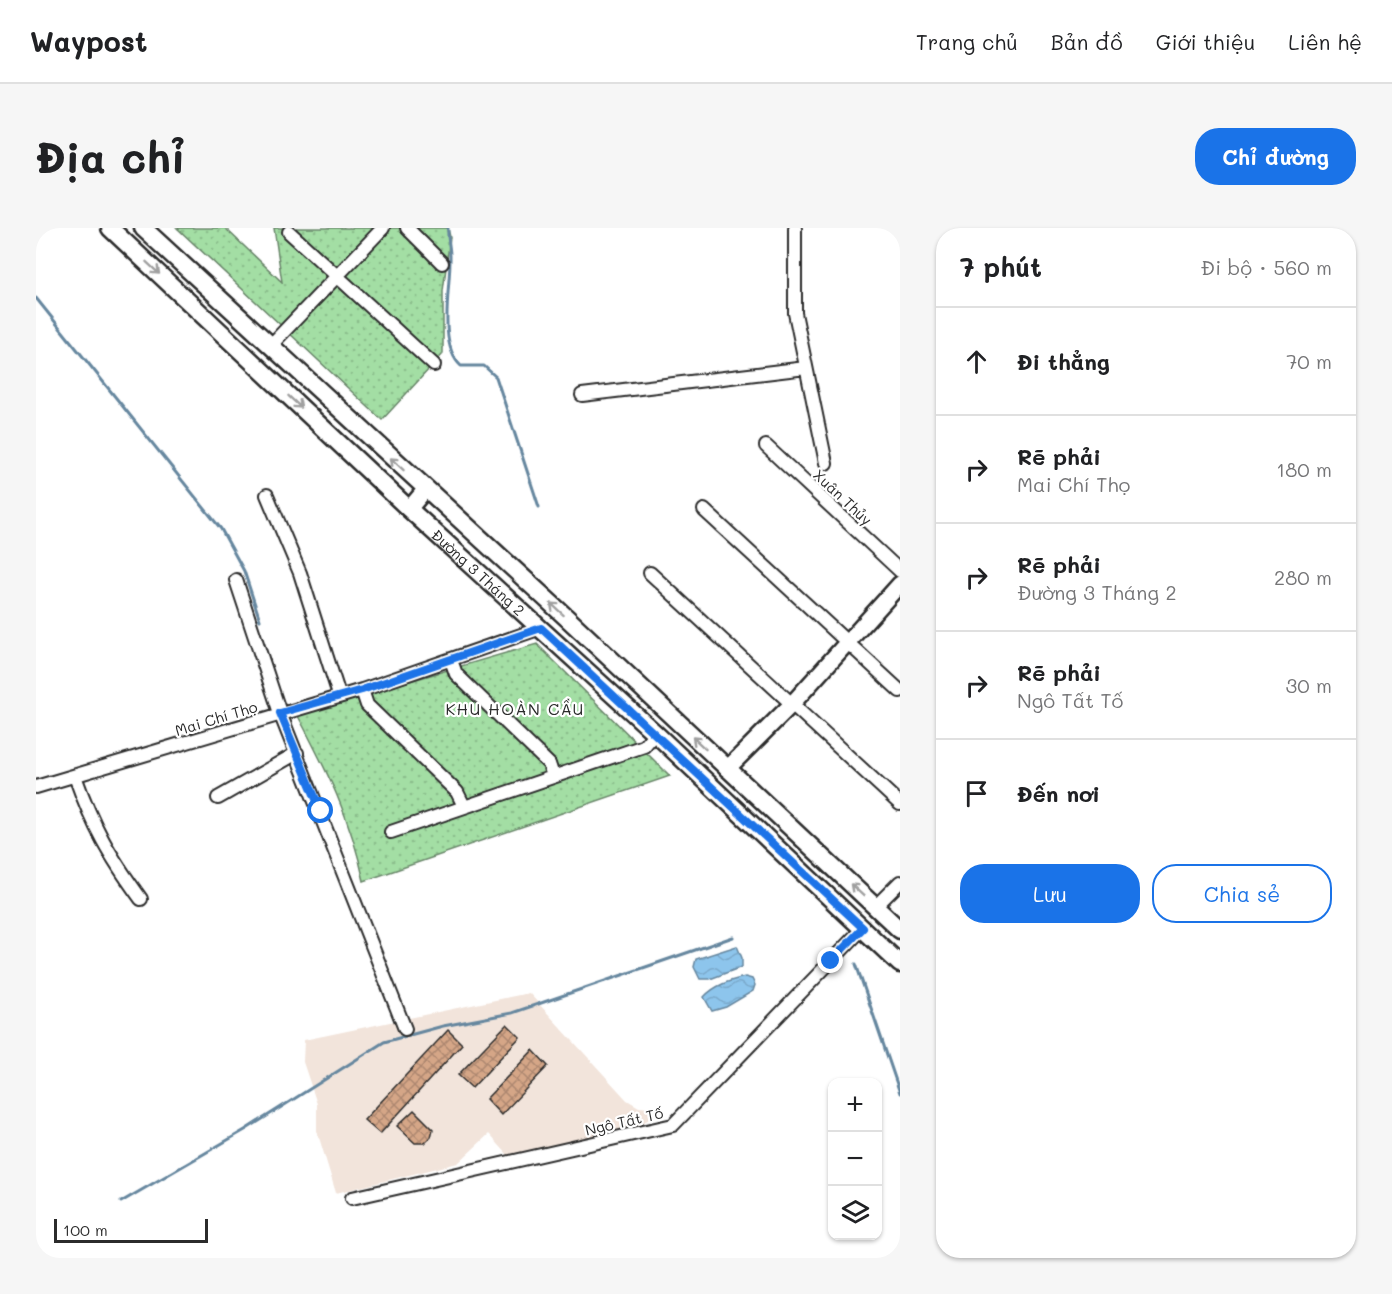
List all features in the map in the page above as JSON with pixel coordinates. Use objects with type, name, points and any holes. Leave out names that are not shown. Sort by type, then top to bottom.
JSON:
[{"type":"main road","name":"Đường 3 Tháng 2","points":[[110,228],[409,509],[655,733],[900,964]]},
{"type":"main road","name":"Đường 3 Tháng 2","points":[[143,228],[425,490],[567,618],[900,930]]},
{"type":"street","points":[[270,346],[383,228]]},
{"type":"street","points":[[407,228],[442,263]]},
{"type":"street","points":[[795,228],[795,313],[826,463]]},
{"type":"street","points":[[289,232],[434,365]]},
{"type":"street","points":[[582,395],[806,368]]},
{"type":"street","name":"Xuân Thủy","points":[[766,446],[900,571]]},
{"type":"street","points":[[409,509],[425,490]]},
{"type":"street","points":[[267,495],[300,573],[339,695]]},
{"type":"street","points":[[704,510],[900,691]]},
{"type":"street","points":[[650,573],[900,804]]},
{"type":"street","points":[[236,580],[280,713],[405,1029]]},
{"type":"street","points":[[727,769],[791,705],[900,584]]},
{"type":"street","name":"Mai Chí Thọ","points":[[36,787],[362,690],[541,628]]},
{"type":"street","points":[[450,660],[456,674],[549,764],[553,776]]},
{"type":"street","points":[[362,690],[367,705],[457,792],[464,806]]},
{"type":"street","points":[[391,832],[644,746],[655,733]]},
{"type":"street","points":[[218,798],[297,753]]},
{"type":"street","points":[[75,776],[95,828],[108,854],[141,899]]},
{"type":"street","points":[[875,907],[900,882]]},
{"type":"street","name":"Ngô Tất Tố","points":[[352,1198],[673,1125],[863,928]]},
{"type":"shaded area","points":[[529,993],[627,1100],[639,1107],[649,1108],[649,1119],[640,1125],[509,1156],[489,1134],[458,1163],[336,1193],[317,1131],[317,1104],[303,1062],[304,1040]]},
{"type":"green space","points":[[177,228],[225,228],[282,282],[274,228],[448,228],[450,237],[443,291],[443,354],[382,420]]},
{"type":"green space","points":[[537,644],[670,776],[364,881],[352,836],[337,795],[297,714]]},
{"type":"water","points":[[737,946],[742,958],[742,967],[710,979],[700,979],[694,967],[696,959]]},
{"type":"water","points":[[745,977],[752,979],[755,985],[753,991],[726,1007],[712,1011],[704,997],[718,986]]},
{"type":"building","points":[[507,1024],[520,1037],[472,1088],[458,1075]]},
{"type":"building","points":[[448,1030],[462,1044],[380,1134],[364,1120]]},
{"type":"building","points":[[533,1050],[548,1066],[501,1115],[486,1099]]},
{"type":"building","points":[[414,1110],[433,1129],[431,1137],[425,1143],[415,1143],[397,1126]]},
{"type":"waterway","points":[[448,228],[450,256],[447,329],[449,344],[461,366],[484,366],[496,377],[539,507]]},
{"type":"waterway","points":[[36,298],[221,529],[244,571],[260,620]]},
{"type":"waterway","points":[[121,1202],[245,1130],[384,1042],[443,1026],[512,1013],[733,937]]},
{"type":"waterway","points":[[856,964],[900,1093]]},
{"type":"district","name":"KHU HOÀN CẦU","points":[[515,708]]},
{"type":"route","points":[[321,811],[280,713],[362,690],[541,628],[863,928],[831,961]]}]
